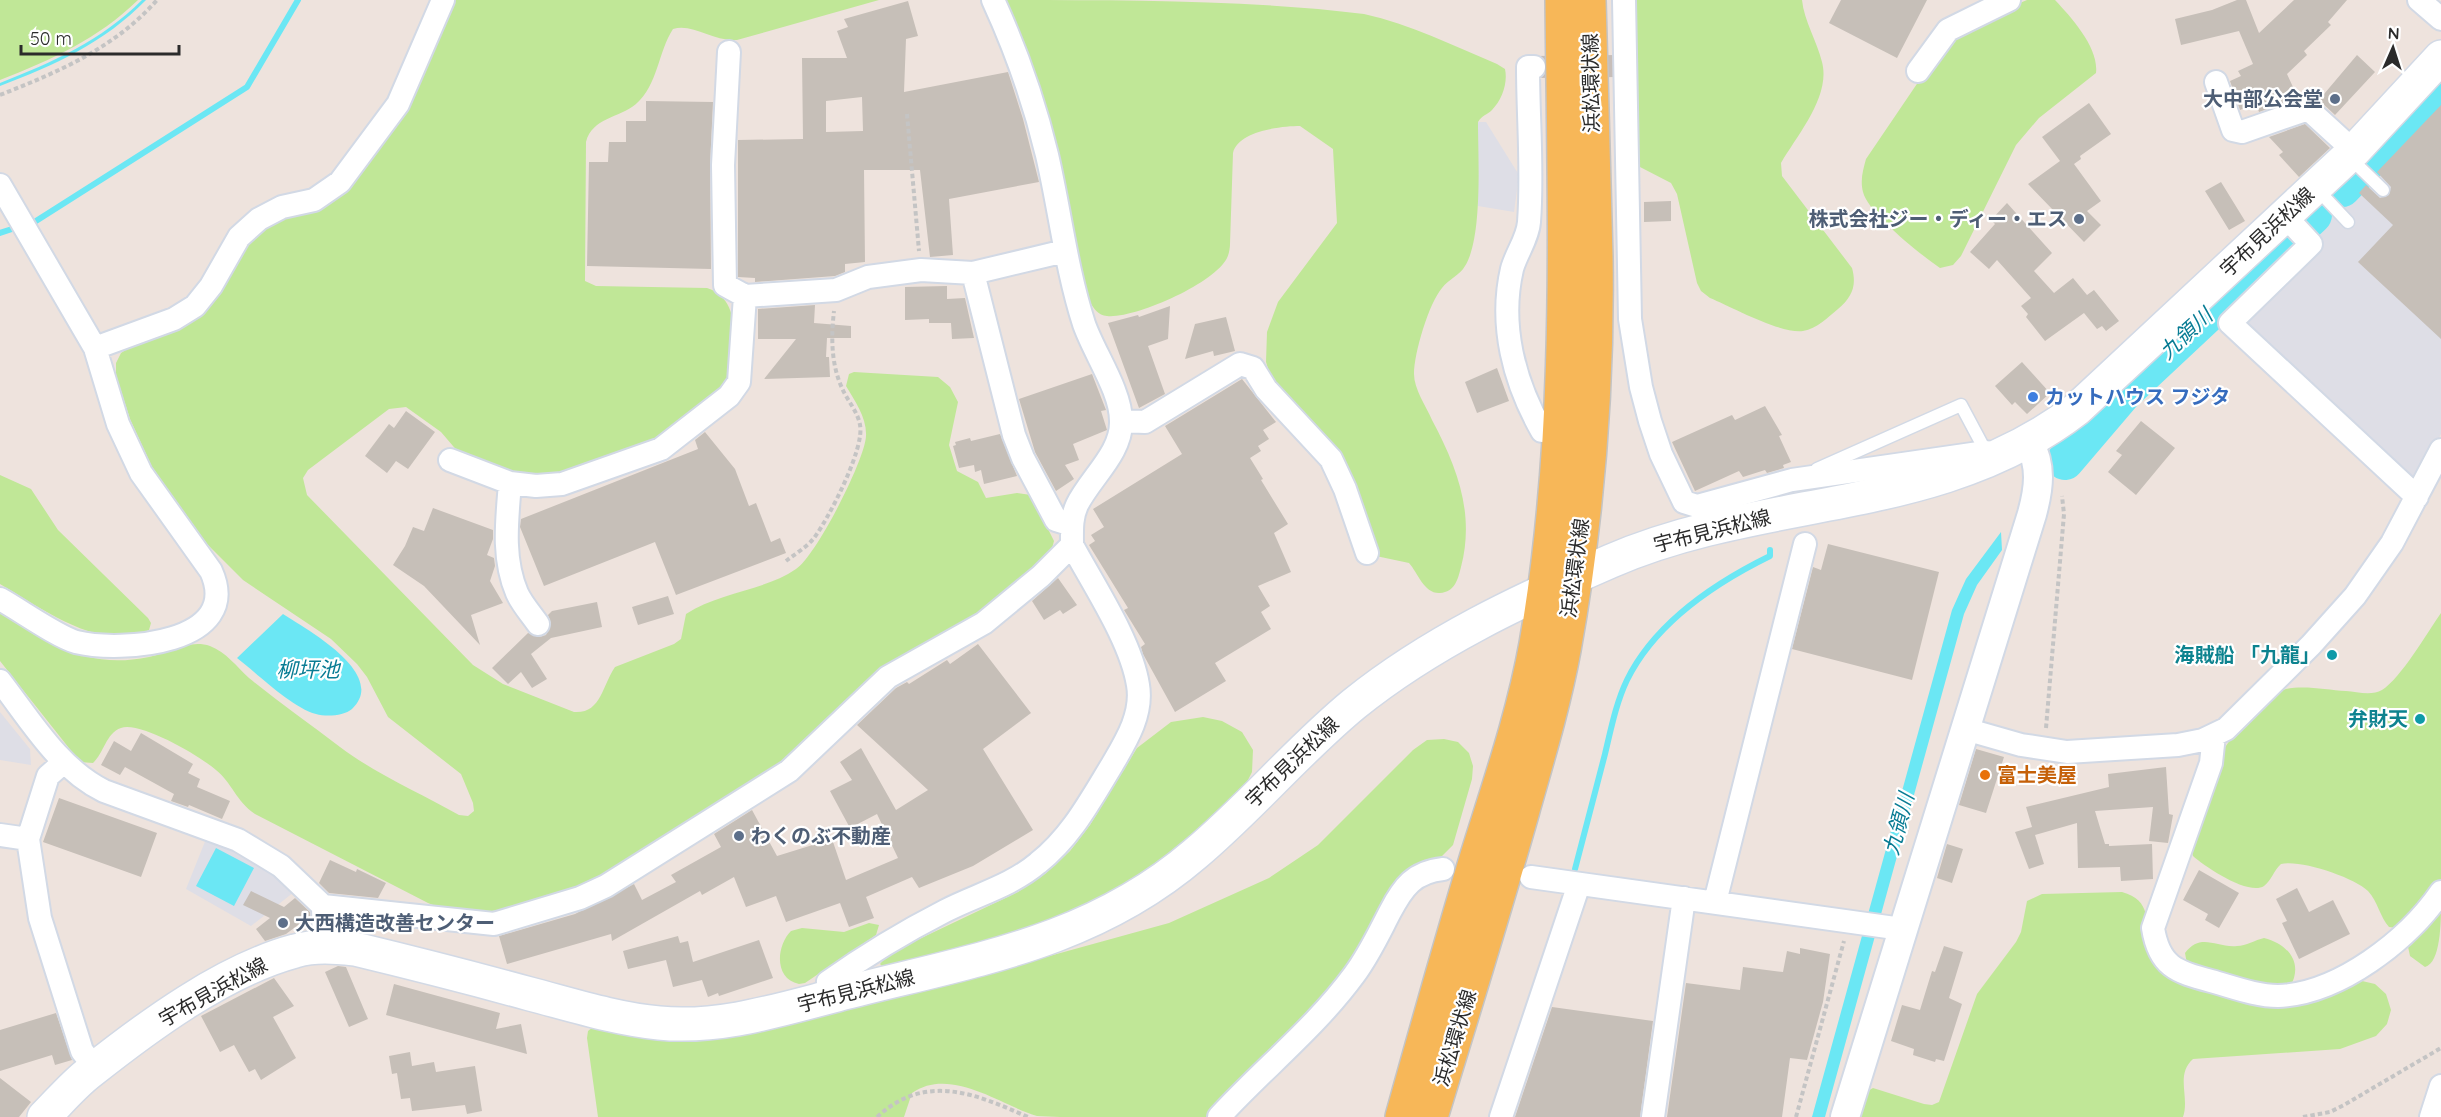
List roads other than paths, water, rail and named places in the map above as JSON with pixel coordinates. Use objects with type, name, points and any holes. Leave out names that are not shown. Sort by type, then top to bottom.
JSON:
[{"type":"main road","name":"浜松環状線","points":[[1431,1117],[1500,892],[1546,726],[1558,678],[1576,577],[1592,386],[1562,0]]},
{"type":"main road","name":"浜松環状線","points":[[1402,1117],[1448,950],[1519,719],[1535,647],[1552,530],[1580,226],[1589,0]]},
{"type":"main road","name":"宇布見浜松線","points":[[44,1117],[94,1068],[157,1023],[237,974],[297,950],[324,947],[355,949],[622,1017],[661,1024],[720,1022],[992,958],[1047,941],[1099,918],[1149,889],[1195,855],[1320,733],[1390,677],[1465,630],[1576,577],[1659,542],[1706,529],[1920,486],[1987,455],[2029,442],[2077,409],[2295,226],[2315,187],[2357,162],[2441,57]]},
{"type":"street","points":[[95,348],[174,319],[195,306],[211,286],[239,237],[259,219],[282,207],[314,200],[340,182],[398,104],[443,0]]},
{"type":"street","points":[[0,681],[64,762],[86,782],[104,791],[238,840],[281,866],[323,906],[494,924],[580,898],[606,886],[789,771],[888,676],[989,619],[1072,535],[1077,506],[1118,442],[1122,421],[1117,401],[1085,325],[1065,252],[1047,155],[1028,84],[993,0]]},
{"type":"street","points":[[1624,0],[1621,66],[1630,227],[1630,319],[1641,387],[1661,454],[1684,502],[1697,506],[1792,480],[1987,455]]},
{"type":"street","points":[[1918,71],[1947,30],[2009,0]]},
{"type":"street","points":[[2419,0],[2441,19]]},
{"type":"street","points":[[729,52],[723,165],[725,285],[745,296],[836,290],[868,277],[921,270],[973,273],[1065,252]]},
{"type":"street","points":[[1534,67],[1528,67],[1529,225],[1513,265],[1507,290],[1505,316],[1508,342],[1527,402],[1542,431]]},
{"type":"street","points":[[2216,82],[2233,130],[2242,132],[2308,109],[2357,162]]},
{"type":"street","points":[[0,185],[95,348],[118,424],[141,473],[211,571],[216,584],[217,598],[213,611],[204,622],[169,639],[121,648],[73,641],[0,599]]},
{"type":"street","points":[[1529,225],[1630,227]]},
{"type":"street","points":[[2295,226],[2311,244],[2230,323],[2416,496]]},
{"type":"street","points":[[832,997],[828,982],[869,953],[948,910],[1012,881],[1038,864],[1061,843],[1080,818],[1125,742],[1137,707],[1138,688],[1133,660],[1072,535],[1056,520],[1023,458],[1006,412],[973,273]]},
{"type":"street","points":[[450,460],[510,483],[536,486],[562,484],[646,455],[674,440],[729,396],[739,382],[745,296]]},
{"type":"street","points":[[1122,421],[1145,422],[1240,364],[1253,368],[1266,389],[1330,459],[1345,489],[1367,553]]},
{"type":"street","points":[[1845,1117],[1873,924],[1965,729],[2032,514],[2039,473],[2037,456],[2029,442]]},
{"type":"street","points":[[1965,729],[2044,750],[2067,752],[2178,745],[2203,740],[2226,729],[2343,611],[2386,552],[2441,450]]},
{"type":"street","points":[[510,483],[506,535],[511,576],[518,595],[538,624]]},
{"type":"street","points":[[1715,902],[1804,544]]},
{"type":"street","points":[[2214,735],[2211,763],[2153,927],[2156,945],[2164,961],[2178,972],[2257,994],[2277,996],[2315,989],[2344,977],[2371,961],[2395,941],[2441,892]]},
{"type":"street","points":[[64,762],[48,776],[28,839],[36,902],[44,934],[82,1051],[94,1068]]},
{"type":"street","points":[[0,836],[28,839]]},
{"type":"street","points":[[1219,1117],[1295,1042],[1349,981],[1367,956],[1404,886],[1429,870],[1443,869]]},
{"type":"street","points":[[1531,877],[1873,924]]},
{"type":"street","points":[[1501,1117],[1579,884]]},
{"type":"street","points":[[1653,1117],[1683,898]]},
{"type":"street","points":[[323,906],[324,947]]},
{"type":"street","points":[[2431,1117],[2441,1086]]},
{"type":"lane","points":[[2357,162],[2383,190]]},
{"type":"lane","points":[[2315,187],[2348,222]]},
{"type":"lane","points":[[1792,480],[1961,405],[1987,455]]},
{"type":"water","points":[[142,0],[146,0],[96,41],[40,70],[0,86],[0,83],[39,67],[93,39]]},
{"type":"water","points":[[2001,532],[2002,550],[1977,585],[1964,614],[1825,1117],[1812,1117],[1952,610],[1966,579]]},
{"type":"water","name":"柳坪池","points":[[283,614],[325,641],[352,668],[360,682],[361,695],[352,709],[330,716],[306,710],[296,705],[237,658]]},
{"type":"water","points":[[216,848],[254,868],[234,906],[196,886]]},
{"type":"waterway","points":[[36,221],[247,87],[298,0]]},
{"type":"waterway","name":"九領川","points":[[2342,188],[2441,85]]},
{"type":"waterway","name":"九領川","points":[[2065,461],[2123,393],[2313,215]]},
{"type":"waterway","points":[[0,233],[12,229]]},
{"type":"waterway","points":[[1575,869],[1617,707],[1627,680],[1639,659],[1653,640],[1688,607],[1728,579],[1770,556],[1770,550]]},
{"type":"tunnel","points":[[1534,67],[1616,66]]},
{"type":"place","name":"大中部公会堂","points":[[2335,99]]},
{"type":"place","name":"株式会社ジー・ディー・エス","points":[[2079,219]]},
{"type":"place","name":"カットハウス フジタ","points":[[2033,397]]},
{"type":"place","name":"海賊船 「九龍」","points":[[2332,655]]},
{"type":"place","name":"弁財天","points":[[2420,719]]},
{"type":"place","name":"富士美屋","points":[[1985,775]]},
{"type":"place","name":"わくのぶ不動産","points":[[739,836]]},
{"type":"place","name":"大西構造改善センター","points":[[283,923]]}]
